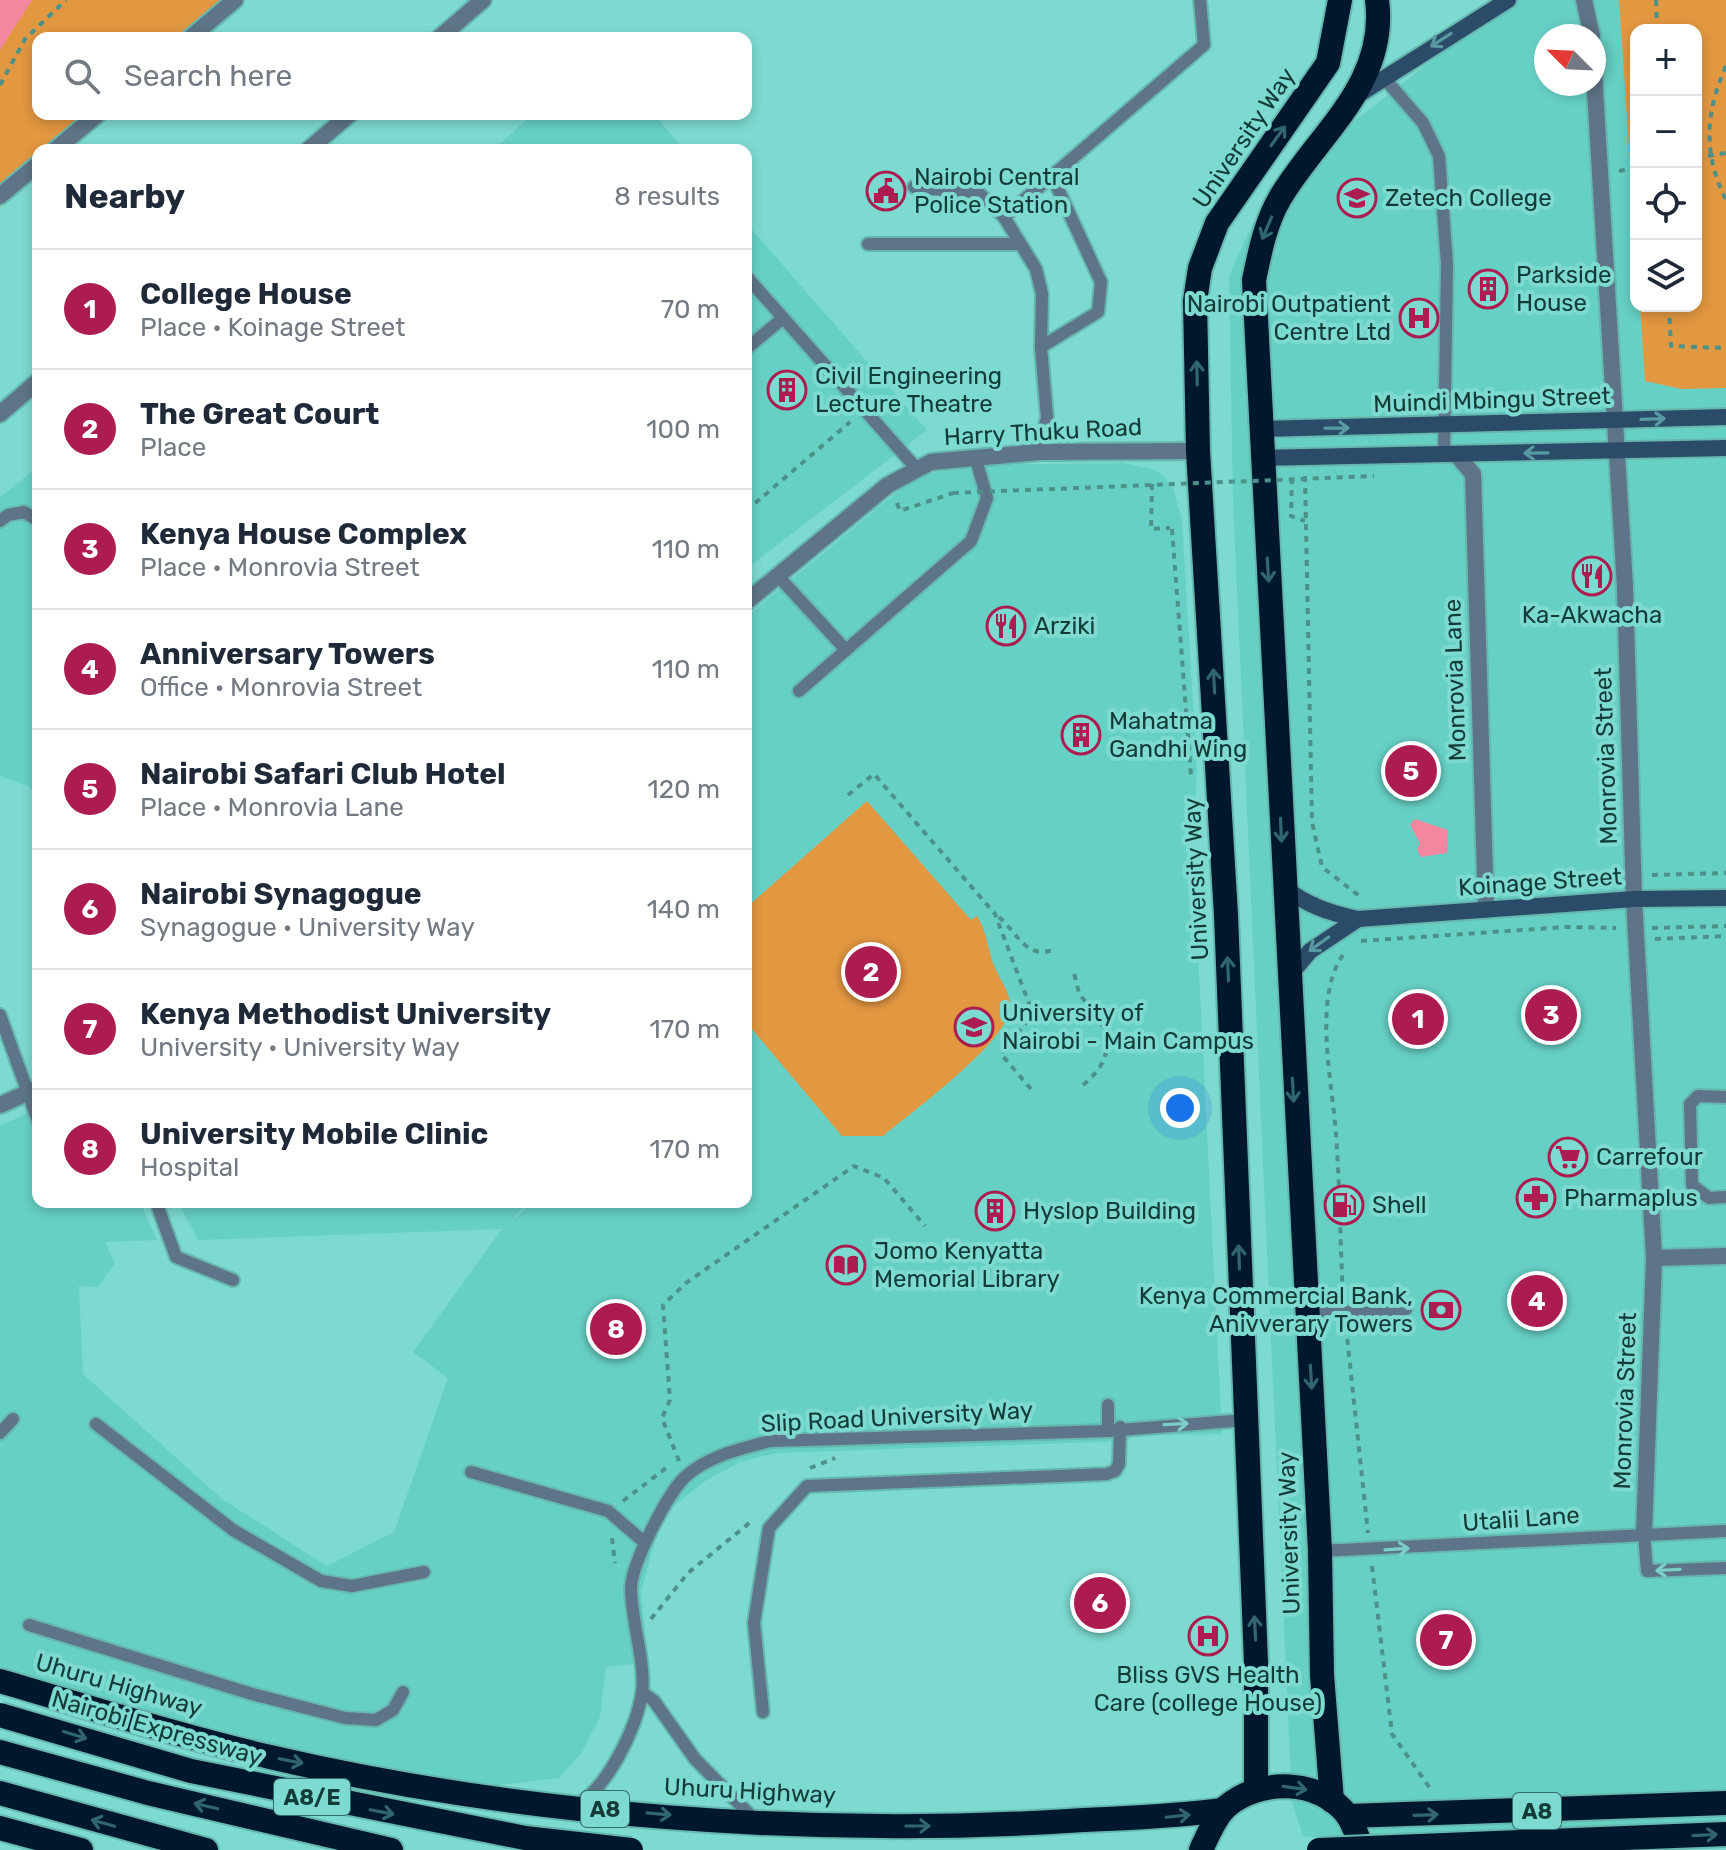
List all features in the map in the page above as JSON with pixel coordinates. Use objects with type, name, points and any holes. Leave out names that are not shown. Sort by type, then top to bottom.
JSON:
[{"type":"highway","name":"University Way","points":[[1363,1850],[1340,1808],[1322,1675],[1320,1551],[1283,887],[1274,651],[1260,458],[1254,280],[1263,238],[1280,198],[1358,95],[1373,55],[1377,0]]},
{"type":"highway","name":"University Way","points":[[1256,1790],[1258,1706],[1226,915],[1198,451],[1195,301],[1200,268],[1217,223],[1328,63],[1340,2]]},
{"type":"highway","name":"Uhuru Highway","points":[[0,1681],[270,1757],[462,1794],[574,1806],[759,1823],[970,1825],[1173,1817],[1223,1810]]},
{"type":"highway","name":"Nairobi Expressway","points":[[0,1712],[191,1771],[525,1838],[631,1850]]},
{"type":"highway","name":"A8/E","points":[[0,1752],[148,1793],[391,1850]]},
{"type":"highway","name":"A8","points":[[1256,1790],[1279,1786],[1307,1789],[1340,1808],[1726,1803]]},
{"type":"highway","points":[[1201,1850],[1223,1810],[1256,1790]]},
{"type":"highway","points":[[0,1793],[206,1850]]},
{"type":"highway","points":[[0,1828],[81,1850]]},
{"type":"highway","points":[[1319,1850],[1726,1834]]},
{"type":"street","points":[[197,32],[235,0]]},
{"type":"street","points":[[446,32],[483,0]]},
{"type":"street","points":[[1358,95],[1508,0]]},
{"type":"street","points":[[1584,0],[1589,24]]},
{"type":"street","name":"Monrovia Street","points":[[1595,96],[1614,386],[1614,452],[1625,587],[1634,899],[1654,1258],[1644,1533]]},
{"type":"street","points":[[62,144],[91,120]]},
{"type":"street","points":[[315,144],[343,120]]},
{"type":"street","points":[[0,196],[32,169]]},
{"type":"street","points":[[0,414],[32,386]]},
{"type":"street","name":"Muindi Mbingu Street","points":[[1259,429],[1726,417]]},
{"type":"street","points":[[1260,458],[1726,448]]},
{"type":"street","name":"Harry Thuku Road","points":[[752,597],[888,485],[916,468],[946,458],[1039,452],[1198,451]]},
{"type":"street","name":"Monrovia Lane","points":[[1450,455],[1473,474],[1486,910]]},
{"type":"street","name":"Koinage Street","points":[[1283,887],[1301,901],[1327,912],[1358,919],[1634,899],[1726,898]]},
{"type":"street","name":"Koinage Street","points":[[1288,977],[1310,951],[1358,919]]},
{"type":"street","points":[[0,1105],[32,1090]]},
{"type":"street","points":[[1654,1258],[1726,1256]]},
{"type":"lane","points":[[1004,217],[1204,45],[1200,0]]},
{"type":"lane","points":[[1385,79],[1423,123],[1439,156],[1447,264],[1444,426],[1450,455]]},
{"type":"lane","points":[[1041,347],[1098,312],[1101,298],[1101,282],[1052,176]]},
{"type":"lane","points":[[914,187],[980,194],[1004,217],[1036,269],[1042,294],[1041,347],[1047,417],[1039,452]]},
{"type":"lane","points":[[868,244],[1020,244]]},
{"type":"lane","points":[[752,283],[916,468]]},
{"type":"lane","points":[[752,344],[782,319]]},
{"type":"lane","points":[[799,691],[971,541],[987,498],[975,456]]},
{"type":"lane","points":[[0,521],[8,515],[24,512],[32,517]]},
{"type":"lane","points":[[778,576],[846,650]]},
{"type":"lane","points":[[0,1015],[32,1088]]},
{"type":"lane","points":[[1726,1097],[1698,1096],[1690,1104],[1692,1185],[1709,1198],[1726,1197]]},
{"type":"lane","points":[[158,1208],[176,1257],[233,1280]]},
{"type":"lane","points":[[1307,1314],[1406,1309]]},
{"type":"lane","points":[[763,1712],[754,1623],[769,1528],[807,1486],[1107,1474],[1115,1471],[1119,1464],[1108,1405]]},
{"type":"lane","points":[[0,1423],[13,1419],[0,1433]]},
{"type":"lane","name":"Slip Road University Way","points":[[574,1806],[601,1785],[629,1735],[642,1692],[631,1587],[644,1542],[685,1477],[723,1453],[770,1441],[1114,1429],[1245,1420]]},
{"type":"lane","points":[[96,1424],[233,1530],[321,1581],[352,1586],[424,1572]]},
{"type":"lane","points":[[471,1472],[608,1511],[644,1542]]},
{"type":"lane","name":"Utalii Lane","points":[[1320,1551],[1726,1531]]},
{"type":"lane","points":[[1644,1533],[1647,1571],[1726,1568]]},
{"type":"lane","points":[[29,1625],[252,1694],[345,1718],[376,1720],[393,1710],[403,1692]]},
{"type":"lane","points":[[642,1692],[654,1701],[695,1759],[759,1823]]},
{"type":"path","points":[[32,32],[66,0]]},
{"type":"path","points":[[1656,0],[1657,24]]},
{"type":"path","points":[[0,85],[25,39],[32,32]]},
{"type":"path","points":[[1726,66],[1713,96],[1707,136],[1714,175],[1726,200]]},
{"type":"path","points":[[1702,157],[1726,153]]},
{"type":"path","points":[[1669,312],[1671,346],[1726,348]]},
{"type":"path","points":[[752,506],[855,418]]},
{"type":"path","points":[[1305,457],[1312,822],[1322,867],[1365,900]]},
{"type":"path","points":[[953,493],[1374,476]]},
{"type":"path","points":[[1292,478],[1291,516],[1305,521]]},
{"type":"path","points":[[1152,484],[1151,529],[1171,528],[1191,775]]},
{"type":"path","points":[[848,795],[874,774],[1029,951],[1038,953],[1055,949]]},
{"type":"path","points":[[1575,881],[1635,875],[1726,873]]},
{"type":"path","points":[[995,914],[1033,1014]]},
{"type":"path","points":[[1353,941],[1566,927],[1726,926]]},
{"type":"path","points":[[1651,939],[1726,936]]},
{"type":"path","points":[[1346,950],[1339,959],[1329,992],[1326,1026],[1336,1138],[1345,1312],[1370,1550],[1392,1734],[1438,1800]]},
{"type":"path","points":[[1073,969],[1079,993],[1104,1027],[1107,1044],[1102,1067],[1083,1085]]},
{"type":"path","points":[[1033,1014],[1045,1016],[1080,1012],[1104,1027]]},
{"type":"path","points":[[1031,1089],[1001,1054],[1033,1014]]},
{"type":"path","points":[[685,1477],[662,1418],[670,1400],[663,1305],[686,1283],[854,1166],[884,1178],[925,1226]]},
{"type":"path","points":[[608,1511],[678,1459]]},
{"type":"shaded area","points":[[0,0],[235,0],[199,32],[32,32],[32,120],[99,120],[72,144],[32,144],[32,179],[0,207]]},
{"type":"shaded area","points":[[0,0],[32,0],[0,50]]},
{"type":"shaded area","points":[[1515,0],[1726,0],[1726,1823],[1424,1850],[1303,1836],[1292,1802],[1233,502],[1229,276],[1269,188],[1449,47]]},
{"type":"shaded area","points":[[1619,0],[1726,0],[1726,388],[1682,389],[1645,381],[1640,312],[1702,312],[1702,24],[1630,24],[1630,160]]},
{"type":"shaded area","points":[[526,120],[659,120],[679,144],[500,144]]},
{"type":"shaded area","points":[[752,230],[927,430],[752,564]]},
{"type":"shaded area","name":"University of Nairobi - Main Campus","points":[[1122,463],[1153,469],[1164,476],[1173,488],[1182,520],[1197,769],[1193,852],[1222,1434],[1135,1435],[1126,1441],[776,1453],[740,1462],[705,1481],[672,1507],[658,1529],[641,1592],[648,1662],[606,1667],[600,1717],[582,1752],[559,1778],[475,1788],[291,1753],[0,1668],[0,1126],[32,1111],[32,1208],[143,1208],[157,1240],[105,1242],[115,1263],[98,1287],[79,1286],[83,1374],[222,1499],[327,1566],[394,1532],[448,1378],[413,1352],[502,1229],[198,1240],[181,1208],[522,1208],[510,1223],[526,1208],[752,1208],[752,612],[902,488],[923,476],[965,465]]},
{"type":"shaded area","points":[[32,472],[32,790],[0,776],[0,497]]},
{"type":"shaded area","points":[[867,801],[971,920],[977,916],[1009,997],[1010,1009],[1004,1024],[975,1058],[883,1136],[842,1136],[752,1029],[752,903]]},
{"type":"shaded area","points":[[1415,819],[1448,830],[1447,853],[1421,857],[1417,850],[1420,843],[1410,825]]},
{"type":"place","name":"Nairobi Central Police Station","points":[[886,191]]},
{"type":"place","name":"Zetech College","points":[[1357,198]]},
{"type":"place","name":"Parkside House","points":[[1488,289]]},
{"type":"place","name":"Nairobi Outpatient Centre Ltd","points":[[1419,318]]},
{"type":"place","name":"Civil Engineering Lecture Theatre","points":[[787,390]]},
{"type":"place","name":"Ka-Akwacha","points":[[1592,576]]},
{"type":"place","name":"Arziki","points":[[1006,626]]},
{"type":"place","name":"Mahatma Gandhi Wing","points":[[1081,735]]},
{"type":"place","name":"Nairobi Safari Club Hotel","points":[[1411,771]]},
{"type":"place","name":"The Great Court","points":[[871,972]]},
{"type":"place","name":"Kenya House Complex","points":[[1551,1015]]},
{"type":"place","name":"College House","points":[[1418,1019]]},
{"type":"place","name":"University of Nairobi - Main Campus","points":[[974,1027]]},
{"type":"place","name":"Carrefour","points":[[1568,1157]]},
{"type":"place","name":"Pharmaplus","points":[[1536,1198]]},
{"type":"place","name":"Shell","points":[[1344,1205]]},
{"type":"place","name":"Hyslop Building","points":[[995,1211]]},
{"type":"place","name":"Jomo Kenyatta Memorial Library","points":[[846,1265]]},
{"type":"place","name":"Anniversary Towers","points":[[1537,1301]]},
{"type":"place","name":"Kenya Commercial Bank, Anivverary Towers","points":[[1441,1310]]},
{"type":"place","name":"University Mobile Clinic","points":[[616,1329]]},
{"type":"place","name":"Nairobi Synagogue","points":[[1100,1603]]},
{"type":"place","name":"Bliss GVS Health Care (college House)","points":[[1208,1636]]},
{"type":"place","name":"Kenya Methodist University","points":[[1446,1640]]}]
